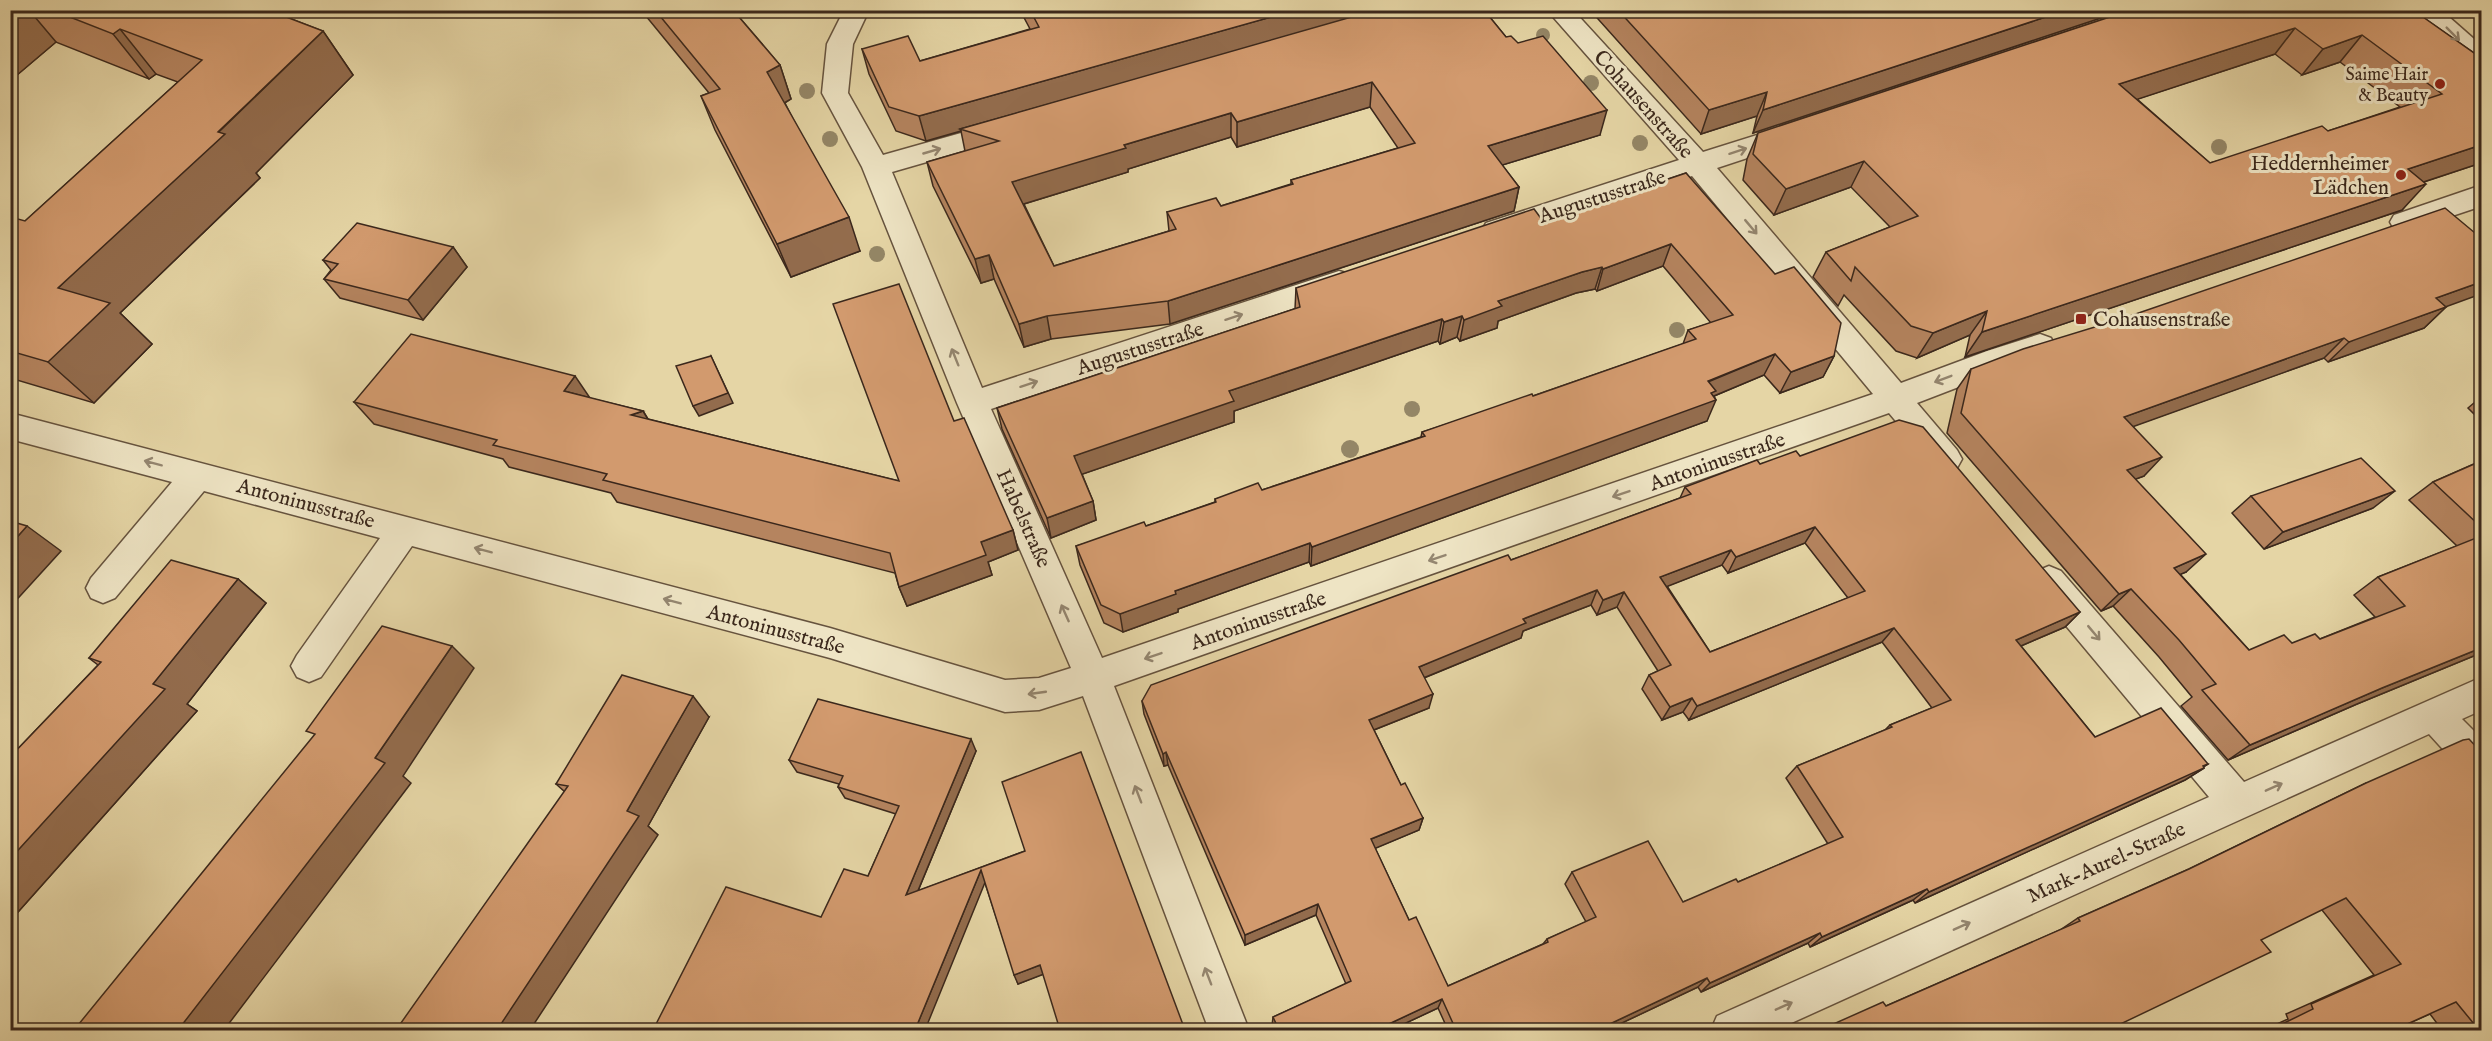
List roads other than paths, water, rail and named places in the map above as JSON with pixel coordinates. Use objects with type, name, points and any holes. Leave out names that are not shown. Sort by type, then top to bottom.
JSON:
[{"type":"street","name":"Habelstraße","points":[[857,10],[840,44],[835,93],[876,167],[973,403],[1093,678],[1229,1030]]},
{"type":"street","name":"Cohausenstraße","points":[[1559,10],[1698,164],[1961,477]]},
{"type":"street","points":[[2423,10],[2443,24],[2481,61]]},
{"type":"street","points":[[876,167],[1026,124]]},
{"type":"street","name":"Augustusstraße","points":[[1470,239],[1816,125]]},
{"type":"street","points":[[2382,230],[2481,195]]},
{"type":"street","name":"Augustusstraße","points":[[973,403],[1369,272]]},
{"type":"street","name":"Antoninusstraße","points":[[10,426],[830,643],[1005,696],[1039,694],[1093,678],[1894,398],[1998,359],[2061,339]]},
{"type":"street","points":[[103,588],[198,475]]},
{"type":"street","points":[[309,666],[405,530]]},
{"type":"street","points":[[2030,559],[2238,803]]},
{"type":"street","name":"Mark-Aurel-Straße","points":[[1731,1030],[2481,693]]},
{"type":"street","points":[[2435,715],[2481,765]]},
{"type":"place","name":"Saime Hair & Beauty","points":[[2440,84]]},
{"type":"place","name":"Heddernheimer Lädchen","points":[[2401,175]]},
{"type":"place","name":"Cohausenstraße","points":[[2081,319]]}]
